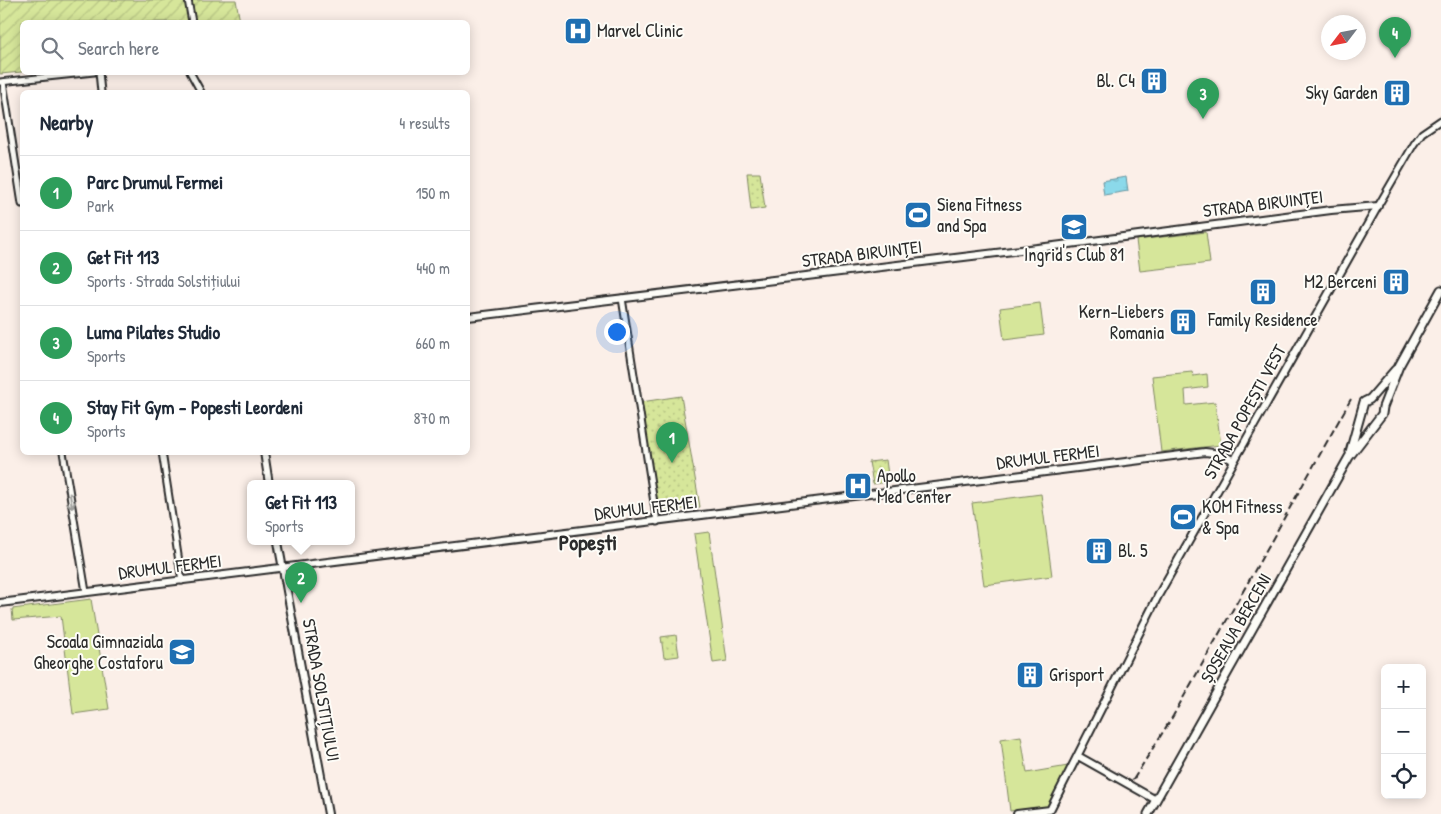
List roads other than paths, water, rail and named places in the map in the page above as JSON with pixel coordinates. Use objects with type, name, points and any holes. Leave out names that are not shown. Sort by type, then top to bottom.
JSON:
[{"type":"main road","name":"ȘOSEAUA BERCENI","points":[[1148,814],[1348,457],[1382,414],[1399,366],[1441,290]]},
{"type":"main road","name":"ȘOSEAUA BERCENI","points":[[1348,457],[1364,402],[1370,398],[1399,366]]},
{"type":"main road","points":[[1370,398],[1379,401],[1383,407]]},
{"type":"main road","points":[[1362,412],[1367,418],[1377,418]]},
{"type":"street","points":[[188,0],[192,20]]},
{"type":"street","points":[[20,192],[1,82],[66,75]]},
{"type":"street","points":[[99,75],[101,90]]},
{"type":"street","points":[[192,75],[200,90]]},
{"type":"street","name":"STRADA POPEȘTI VEST","points":[[1016,814],[1050,810],[1155,602],[1378,206],[1418,138],[1441,120]]},
{"type":"street","name":"STRADA BIRUINȚEI","points":[[470,317],[903,267],[1331,210],[1378,206]]},
{"type":"street","points":[[622,298],[657,522]]},
{"type":"street","name":"DRUMUL FERMEI","points":[[0,603],[284,569],[1205,452],[1222,454],[1234,461]]},
{"type":"street","points":[[63,455],[86,592]]},
{"type":"street","points":[[162,455],[182,580]]},
{"type":"street","points":[[264,455],[268,480]]},
{"type":"street","name":"STRADA SOLSTIȚIULUI","points":[[279,545],[328,814]]},
{"type":"street","points":[[1078,756],[1156,800]]},
{"type":"water","points":[[1126,177],[1128,191],[1104,195],[1102,181]]},
{"type":"railway","points":[[1133,780],[1173,716],[1351,399]]},
{"type":"place","name":"Marvel Clinic","points":[[578,31]]},
{"type":"place","name":"Stay Fit Gym - Popesti Leordeni","points":[[1395,58]]},
{"type":"place","name":"Bl. C4","points":[[1154,81]]},
{"type":"place","name":"Sky Garden","points":[[1397,93]]},
{"type":"place","name":"Luma Pilates Studio","points":[[1203,119]]},
{"type":"place","name":"Siena Fitness and Spa","points":[[918,215]]},
{"type":"place","name":"Ingrid's Club 81","points":[[1074,227]]},
{"type":"place","name":"M2 Berceni","points":[[1396,282]]},
{"type":"place","name":"Family Residence","points":[[1263,292]]},
{"type":"place","name":"Kern-Liebers Romania","points":[[1183,322]]},
{"type":"place","name":"Parc Drumul Fermei","points":[[672,463]]},
{"type":"place","name":"Apollo Med Center","points":[[858,486]]},
{"type":"place","name":"KOM Fitness & Spa","points":[[1183,517]]},
{"type":"place","name":"Bl. 5","points":[[1099,551]]},
{"type":"place","name":"Get Fit 113","points":[[301,603]]},
{"type":"place","name":"Scoala Gimnaziala Gheorghe Costaforu","points":[[182,652]]},
{"type":"place","name":"Grisport","points":[[1030,675]]},
{"type":"district","name":"Popești","points":[[588,542]]}]
